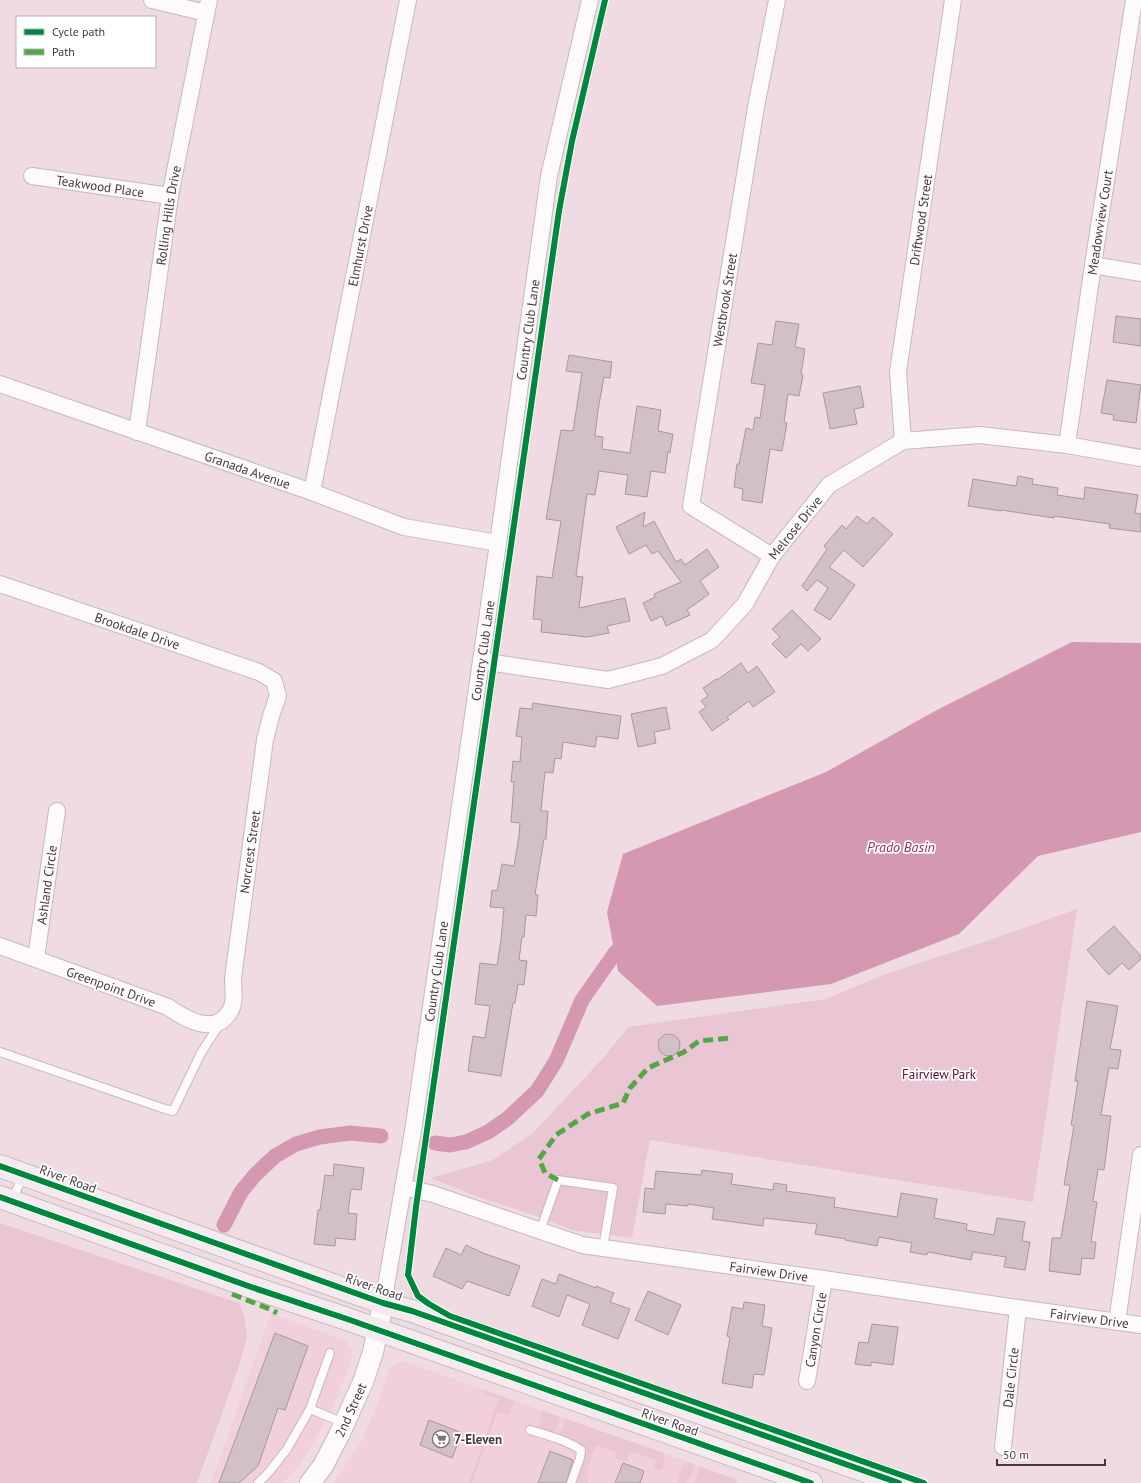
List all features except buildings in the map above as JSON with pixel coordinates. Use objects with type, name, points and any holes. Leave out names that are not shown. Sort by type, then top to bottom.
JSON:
[{"type":"main road","name":"River Road","points":[[0,1166],[899,1483]]},
{"type":"main road","name":"River Road","points":[[6,1199],[251,1287],[812,1483]]},
{"type":"street","points":[[152,0],[208,6]]},
{"type":"street","name":"Elmhurst Drive","points":[[312,492],[408,0]]},
{"type":"street","name":"Country Club Lane","points":[[383,1302],[413,1131],[498,543],[549,176],[590,0]]},
{"type":"street","name":"Westbrook Street","points":[[772,556],[691,506],[756,107],[778,0]]},
{"type":"street","name":"Driftwood Street","points":[[903,441],[898,372],[953,0]]},
{"type":"street","name":"Meadowview Court","points":[[1067,445],[1134,0]]},
{"type":"street","name":"Rolling Hills Drive","points":[[137,432],[170,196],[208,6]]},
{"type":"street","name":"Teakwood Place","points":[[32,176],[170,196]]},
{"type":"street","points":[[1093,265],[1141,273]]},
{"type":"street","name":"Granada Avenue","points":[[0,384],[312,492],[404,527],[498,543]]},
{"type":"street","name":"Melrose Drive","points":[[481,660],[608,680],[662,666],[712,640],[745,604],[772,556],[829,485],[903,441],[980,435],[1067,445],[1141,458]]},
{"type":"street","name":"Brookdale Drive","points":[[0,584],[259,672],[274,681]]},
{"type":"street","name":"Norcrest Street","points":[[222,1022],[230,1011],[234,999],[233,978],[265,740],[278,696],[274,681]]},
{"type":"street","name":"Ashland Circle","points":[[36,958],[57,811]]},
{"type":"street","name":"Greenpoint Drive","points":[[0,946],[36,958],[168,1008],[181,1017],[195,1023],[208,1024],[222,1022]]},
{"type":"street","points":[[1117,1322],[1141,1155]]},
{"type":"street","name":"Fairview Drive","points":[[404,1187],[433,1194],[582,1245],[824,1278],[1018,1308],[1141,1325]]},
{"type":"street","name":"Canyon Circle","points":[[807,1381],[824,1278]]},
{"type":"street","name":"2nd Street","points":[[310,1483],[323,1466],[363,1382],[373,1352],[383,1302]]},
{"type":"street","name":"Dale Circle","points":[[1003,1447],[1018,1308]]},
{"type":"lane","points":[[0,1052],[165,1110],[173,1111],[201,1053],[222,1022]]},
{"type":"lane","points":[[6,1199],[23,1174]]},
{"type":"lane","points":[[540,1231],[558,1180],[613,1188],[603,1248]]},
{"type":"lane","points":[[258,1483],[269,1472],[287,1449],[310,1409],[330,1353]]},
{"type":"lane","points":[[310,1409],[344,1423]]},
{"type":"lane","points":[[530,1430],[562,1440],[580,1450],[580,1458],[572,1483]]},
{"type":"shaded area","points":[[271,1313],[346,1341],[353,1350],[349,1367],[331,1412],[299,1466],[284,1483],[211,1483]]},
{"type":"shaded area","points":[[405,1362],[737,1479],[736,1483],[334,1483],[362,1440],[378,1403],[389,1369],[396,1363]]},
{"type":"green space","name":"Fairview Park","points":[[1077,909],[1033,1202],[650,1140],[632,1238],[572,1230],[542,1218],[481,1198],[431,1178],[493,1160],[532,1134],[605,1056],[628,1027],[826,999],[883,975],[984,942]]},
{"type":"green space","points":[[0,1223],[239,1303],[245,1318],[247,1337],[238,1369],[197,1483],[0,1483]]},
{"type":"green space","points":[[484,1390],[514,1401],[509,1415],[497,1413],[472,1483],[469,1483],[499,1398],[485,1394]]},
{"type":"green space","points":[[543,1411],[560,1417],[554,1433],[539,1427]]},
{"type":"green space","points":[[566,1419],[664,1453],[662,1457],[665,1459],[662,1470],[657,1470],[654,1467],[656,1460],[635,1453],[629,1453],[626,1462],[615,1458],[617,1452],[596,1445],[587,1470],[588,1483],[575,1483],[582,1450],[576,1441],[559,1435]]},
{"type":"green space","points":[[688,1462],[695,1465],[687,1483],[678,1483],[679,1479],[677,1478],[683,1465],[687,1466]]},
{"type":"green space","points":[[700,1467],[737,1480],[736,1483],[695,1483]]},
{"type":"water","name":"Prado Basin","points":[[1072,642],[1141,643],[1141,832],[1038,856],[959,934],[831,984],[657,1006],[618,971],[607,912],[623,854],[826,772],[935,711]]},
{"type":"waterway","points":[[435,1143],[450,1145],[466,1142],[488,1132],[507,1119],[537,1091],[556,1061],[582,1000],[615,953],[630,940]]},
{"type":"waterway","points":[[224,1225],[241,1192],[255,1175],[275,1156],[296,1144],[320,1137],[350,1133],[381,1136]]},
{"type":"marked path","points":[[558,1180],[545,1173],[539,1159],[556,1135],[588,1114],[623,1103],[630,1088],[648,1068],[684,1052],[699,1041],[730,1038]]},
{"type":"marked path","points":[[232,1294],[277,1313]]},
{"type":"cycle path","points":[[605,0],[572,141],[559,211],[416,1207],[408,1275],[418,1296],[450,1316],[924,1483]]},
{"type":"cycle path","points":[[0,1166],[383,1303],[412,1311],[899,1483]]},
{"type":"cycle path","points":[[0,1197],[251,1287],[350,1320],[811,1483]]},
{"type":"place","name":"7-Eleven","points":[[441,1439]]}]
